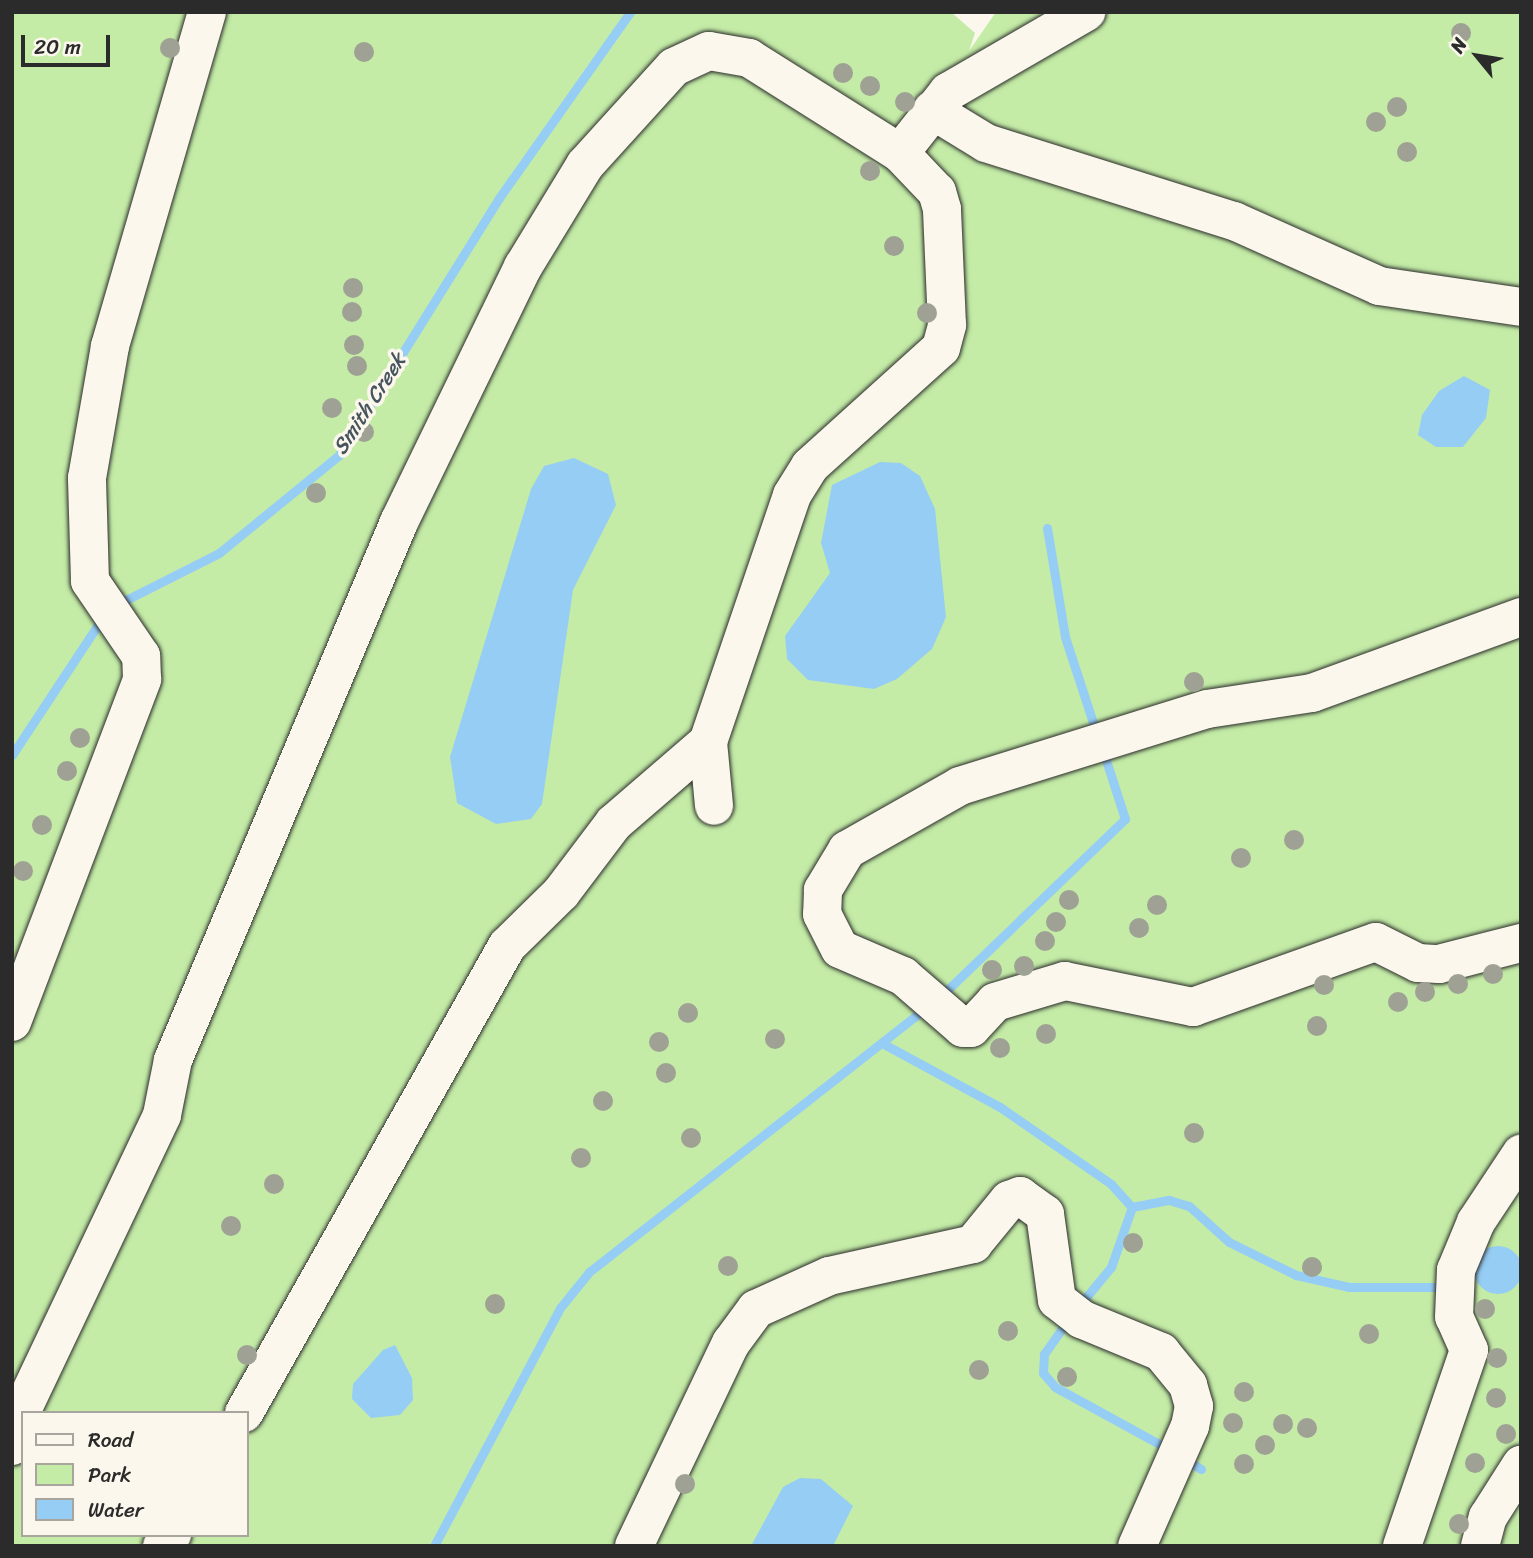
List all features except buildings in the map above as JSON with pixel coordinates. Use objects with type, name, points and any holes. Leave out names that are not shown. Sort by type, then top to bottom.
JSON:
[{"type":"lane","points":[[12,1023],[142,679],[141,656],[110,610],[86,563],[85,525],[98,397],[207,12]]},
{"type":"lane","points":[[900,153],[932,110],[973,75],[1086,12]]},
{"type":"lane","points":[[22,1411],[163,1115],[173,1060],[399,522],[517,279],[584,165],[674,67],[709,51],[749,58],[900,153],[937,192],[942,209],[946,337],[931,359],[835,438],[792,495],[708,742],[714,806]]},
{"type":"lane","points":[[932,110],[986,143],[1234,221],[1380,286],[1521,307]]},
{"type":"lane","points":[[1521,617],[1312,693],[1207,709],[1079,745],[960,786],[898,818],[847,850],[830,872],[822,914],[829,936],[840,949],[903,976],[932,1003],[971,1028],[995,1002],[1065,981],[1194,1007],[1376,942],[1418,963],[1439,964],[1521,943]]},
{"type":"lane","points":[[245,1411],[507,946],[561,893],[614,823],[708,742]]},
{"type":"lane","points":[[1402,1546],[1469,1350],[1454,1317],[1456,1270],[1476,1222],[1521,1154]]},
{"type":"lane","points":[[634,1546],[731,1343],[756,1309],[830,1276],[973,1244],[1009,1200],[1020,1196],[1045,1214],[1057,1300],[1081,1318],[1161,1352],[1177,1369],[1194,1406],[1177,1454],[1137,1546]]},
{"type":"lane","points":[[12,1446],[21,1416]]},
{"type":"lane","points":[[1480,1546],[1488,1517],[1521,1465]]},
{"type":"green space","points":[[12,12],[951,12],[975,33],[969,51],[996,12],[1521,12],[1521,1546],[12,1546]]},
{"type":"water","points":[[1464,376],[1490,390],[1486,418],[1463,447],[1436,447],[1418,435],[1422,415],[1439,391]]},
{"type":"water","points":[[574,458],[608,474],[616,505],[573,590],[542,804],[531,819],[496,824],[457,803],[450,757],[531,489],[544,466]]},
{"type":"water","points":[[880,462],[901,463],[920,476],[935,509],[946,617],[932,649],[897,679],[874,689],[808,680],[787,659],[785,636],[830,573],[821,543],[832,485]]},
{"type":"water","points":[[1498,1246],[1515,1253],[1522,1270],[1515,1287],[1498,1294],[1481,1287],[1474,1270],[1481,1253]]},
{"type":"water","points":[[395,1345],[412,1378],[413,1400],[400,1415],[371,1418],[352,1399],[353,1384],[383,1350]]},
{"type":"water","points":[[800,1478],[821,1479],[853,1506],[833,1546],[751,1546],[783,1487]]},
{"type":"waterway","name":"Smith Creek","points":[[116,605],[219,553],[339,455],[499,198],[630,12]]},
{"type":"waterway","points":[[1047,528],[1065,637],[1097,735]]},
{"type":"waterway","name":"Smith Creek","points":[[12,755],[103,617]]},
{"type":"waterway","points":[[940,997],[1125,819],[1103,751]]},
{"type":"waterway","points":[[434,1546],[560,1308],[589,1272],[926,1008]]},
{"type":"waterway","points":[[882,1043],[1000,1107],[1111,1184],[1132,1207],[1111,1267],[1079,1306]]},
{"type":"waterway","points":[[1132,1207],[1169,1200],[1189,1206],[1229,1242],[1296,1275],[1349,1287],[1445,1287]]},
{"type":"waterway","points":[[1068,1320],[1044,1354],[1043,1373],[1055,1387],[1170,1450]]},
{"type":"waterway","points":[[1185,1459],[1201,1469]]}]
